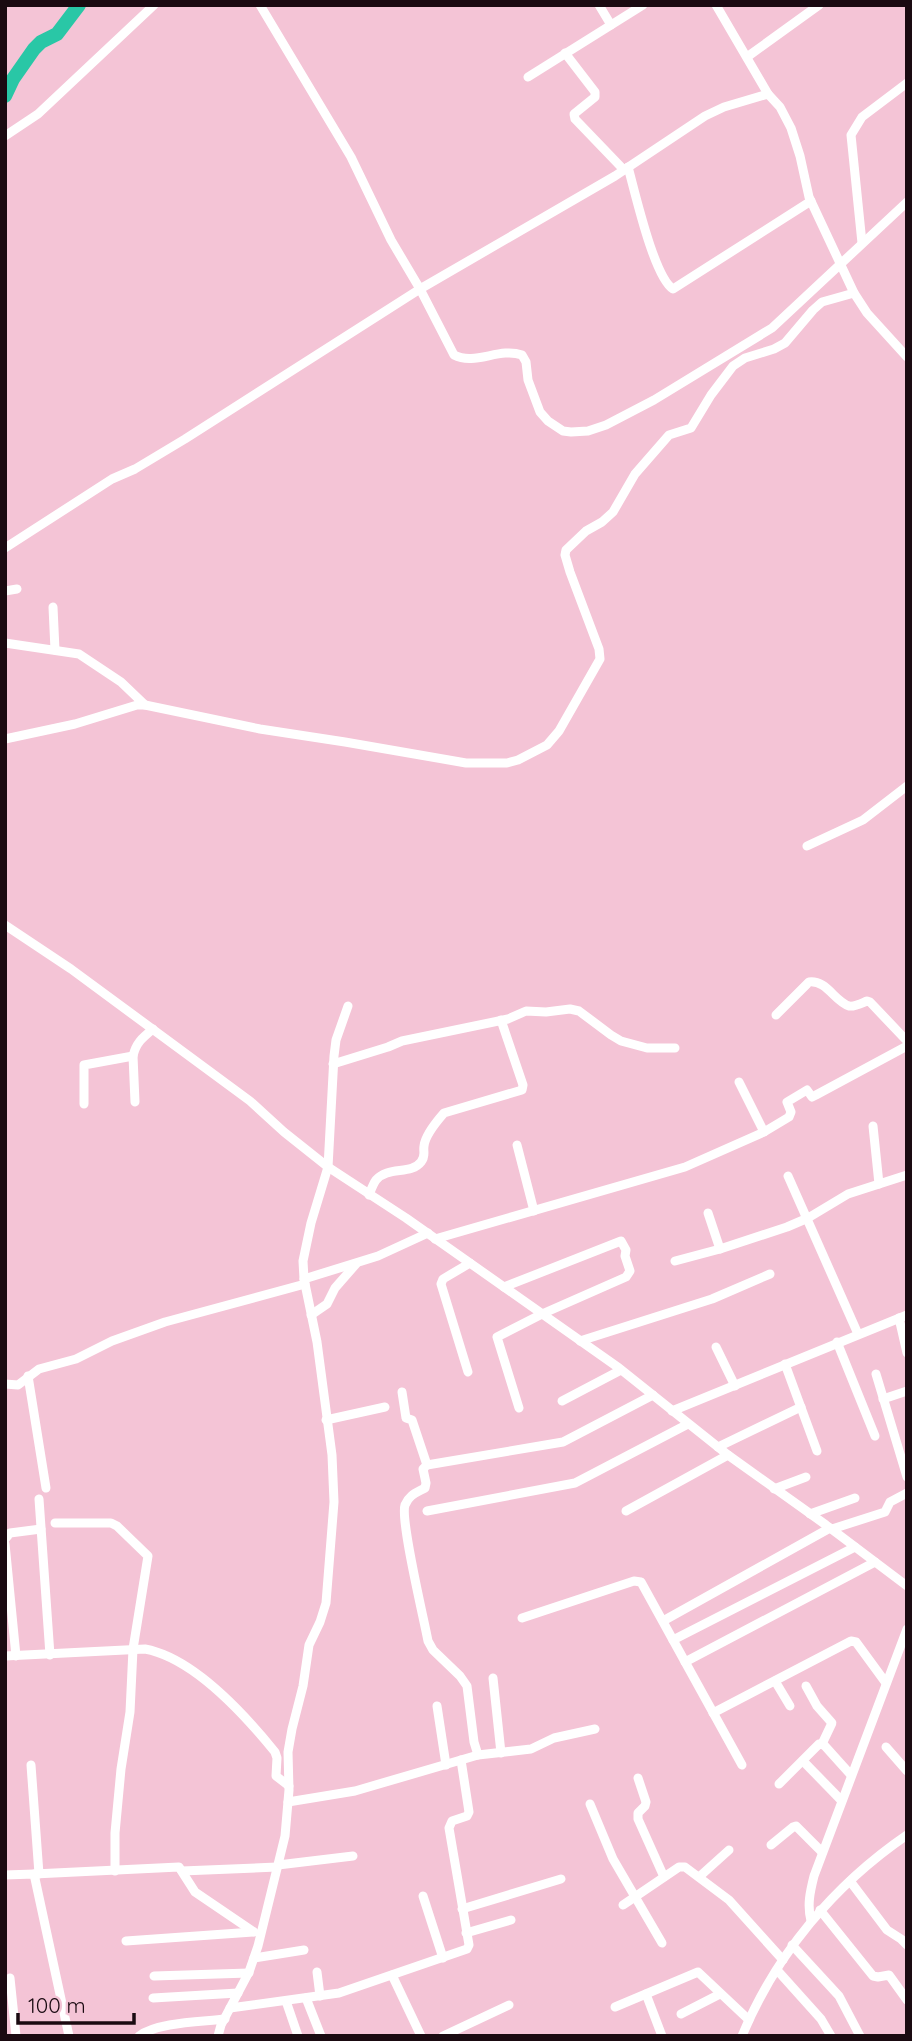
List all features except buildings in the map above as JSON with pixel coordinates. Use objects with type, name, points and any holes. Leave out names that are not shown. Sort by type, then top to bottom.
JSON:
[{"type":"street","points":[[5,136],[38,114],[154,5]]},
{"type":"street","points":[[260,5],[351,157],[391,240],[454,355],[462,359],[507,352],[522,355],[542,416],[563,431],[588,431],[606,425],[654,400],[764,334],[907,202]]},
{"type":"street","points":[[599,5],[611,25]]},
{"type":"street","points":[[528,77],[643,5]]},
{"type":"street","points":[[716,5],[791,128],[811,201],[854,293],[874,321],[907,357]]},
{"type":"street","points":[[747,57],[813,7]]},
{"type":"street","points":[[565,53],[595,92],[595,97],[574,114],[575,119],[626,168],[654,257],[667,284],[673,289],[811,201]]},
{"type":"street","points":[[862,243],[851,135],[862,117],[907,83]]},
{"type":"street","points":[[5,548],[420,289],[626,168],[705,116],[724,107],[768,94]]},
{"type":"street","points":[[5,739],[145,705],[260,729],[466,763],[507,763],[540,750],[551,742],[559,731],[600,659],[599,649],[570,572],[566,550],[612,512],[635,474],[669,435],[691,428],[733,366],[745,358],[785,343],[822,302],[854,293]]},
{"type":"street","points":[[5,592],[17,589]]},
{"type":"street","points":[[53,607],[55,650]]},
{"type":"street","points":[[5,643],[74,652],[84,656],[121,682],[145,705]]},
{"type":"street","points":[[807,846],[863,820],[907,786]]},
{"type":"street","points":[[5,925],[71,969],[250,1101],[328,1167],[621,1370],[727,1455],[831,1528],[907,1586]]},
{"type":"street","points":[[5,1384],[18,1385],[46,1366],[76,1359],[112,1341],[165,1322],[305,1282],[431,1236],[534,1211],[685,1167],[764,1132],[791,1115],[787,1104],[789,1100],[807,1090],[813,1097],[816,1096],[907,1043],[870,1002],[849,1006],[814,981],[809,982],[776,1015]]},
{"type":"street","points":[[218,2036],[249,1973],[257,1932],[285,1836],[289,1786],[288,1752],[292,1729],[303,1686],[309,1645],[326,1603],[334,1502],[332,1455],[303,1261],[328,1167],[336,1040],[348,1006]]},
{"type":"street","points":[[333,1065],[402,1041],[501,1020],[526,1011],[575,1009],[621,1041],[647,1048],[675,1048]]},
{"type":"street","points":[[369,1195],[379,1177],[388,1172],[414,1167],[421,1162],[424,1144],[444,1113],[522,1090],[523,1085],[501,1020]]},
{"type":"street","points":[[135,1102],[133,1056],[138,1041],[153,1029]]},
{"type":"street","points":[[83,1104],[84,1065],[133,1056]]},
{"type":"street","points":[[739,1082],[764,1132]]},
{"type":"street","points":[[873,1126],[879,1184]]},
{"type":"street","points":[[517,1145],[534,1211]]},
{"type":"street","points":[[675,1261],[720,1249],[808,1218],[837,1199],[907,1175]]},
{"type":"street","points":[[788,1176],[858,1334]]},
{"type":"street","points":[[708,1213],[720,1249]]},
{"type":"street","points":[[504,1287],[623,1241],[630,1271],[626,1277],[497,1337],[519,1408]]},
{"type":"street","points":[[311,1315],[327,1304],[335,1288],[357,1262]]},
{"type":"street","points":[[468,1372],[441,1284],[443,1279],[470,1263]]},
{"type":"street","points":[[580,1341],[712,1298],[771,1274]]},
{"type":"street","points":[[672,1411],[903,1317],[907,1353]]},
{"type":"street","points":[[837,1342],[874,1436]]},
{"type":"street","points":[[716,1348],[735,1385]]},
{"type":"street","points":[[785,1364],[817,1451]]},
{"type":"street","points":[[562,1401],[621,1370]]},
{"type":"street","points":[[876,1374],[907,1478]]},
{"type":"street","points":[[28,1376],[46,1488]]},
{"type":"street","points":[[883,1399],[907,1391]]},
{"type":"street","points":[[402,1392],[406,1418],[412,1420],[426,1465],[423,1469],[425,1488],[413,1493],[405,1504],[406,1528],[428,1641],[433,1650],[467,1686],[478,1755]]},
{"type":"street","points":[[426,1465],[563,1442],[653,1395]]},
{"type":"street","points":[[718,1447],[801,1407]]},
{"type":"street","points":[[326,1420],[385,1408]]},
{"type":"street","points":[[427,1511],[575,1483],[688,1423]]},
{"type":"street","points":[[626,1511],[727,1455]]},
{"type":"street","points":[[774,1489],[806,1477]]},
{"type":"street","points":[[663,1621],[831,1528],[885,1512],[890,1502],[907,1493]]},
{"type":"street","points":[[810,1514],[855,1497]]},
{"type":"street","points":[[39,1499],[50,1655]]},
{"type":"street","points":[[55,1523],[111,1523],[148,1556],[133,1649],[130,1712],[116,1822],[115,1871]]},
{"type":"street","points":[[5,1539],[10,1534],[41,1529]]},
{"type":"street","points":[[5,1544],[9,1618],[16,1656]]},
{"type":"street","points":[[673,1640],[855,1547]]},
{"type":"street","points":[[685,1662],[875,1562]]},
{"type":"street","points":[[522,1618],[638,1581],[642,1583],[742,1765]]},
{"type":"street","points":[[811,1921],[809,1899],[822,1852],[907,1629]]},
{"type":"street","points":[[713,1713],[853,1641],[886,1683]]},
{"type":"street","points":[[5,1656],[149,1649],[182,1664],[232,1703],[275,1752],[276,1776],[289,1786]]},
{"type":"street","points":[[493,1678],[501,1753]]},
{"type":"street","points":[[775,1681],[790,1706]]},
{"type":"street","points":[[779,1784],[822,1744],[832,1723],[817,1706],[806,1686]]},
{"type":"street","points":[[437,1706],[446,1765]]},
{"type":"street","points":[[288,1802],[352,1792],[478,1755],[531,1749],[554,1738],[595,1729]]},
{"type":"street","points":[[822,1744],[851,1775]]},
{"type":"street","points":[[886,1747],[907,1772]]},
{"type":"street","points":[[230,2008],[344,1992],[467,1949],[467,1933],[449,1828],[452,1821],[467,1816],[469,1812],[461,1760]]},
{"type":"street","points":[[803,1760],[841,1800]]},
{"type":"street","points":[[31,1765],[36,1874],[69,2036]]},
{"type":"street","points":[[638,1778],[646,1802],[637,1816],[664,1877]]},
{"type":"street","points":[[590,1804],[608,1850],[662,1942]]},
{"type":"street","points":[[771,1845],[796,1826],[822,1852]]},
{"type":"street","points":[[742,2036],[792,1945],[820,1910],[880,1854],[907,1835]]},
{"type":"street","points":[[699,1877],[729,1850]]},
{"type":"street","points":[[183,1871],[277,1866],[354,1856]]},
{"type":"street","points":[[623,1905],[682,1866],[734,1905],[783,1960]]},
{"type":"street","points":[[5,1875],[179,1867],[195,1892],[257,1932]]},
{"type":"street","points":[[462,1909],[561,1879]]},
{"type":"street","points":[[850,1881],[887,1930],[907,1945]]},
{"type":"street","points":[[423,1896],[443,1958]]},
{"type":"street","points":[[820,1910],[873,1976],[889,1975],[907,2000]]},
{"type":"street","points":[[467,1933],[511,1920]]},
{"type":"street","points":[[126,1941],[257,1932]]},
{"type":"street","points":[[792,1945],[839,1996],[860,2036]]},
{"type":"street","points":[[254,1958],[304,1950]]},
{"type":"street","points":[[777,1970],[821,2019],[831,2036]]},
{"type":"street","points":[[317,1972],[320,1996]]},
{"type":"street","points":[[615,2007],[698,1972],[749,2020]]},
{"type":"street","points":[[154,1976],[249,1973]]},
{"type":"street","points":[[392,1976],[421,2036]]},
{"type":"street","points":[[9,1978],[16,2036]]},
{"type":"street","points":[[153,1997],[238,1993]]},
{"type":"street","points":[[646,1994],[662,2036]]},
{"type":"street","points":[[681,2014],[720,1994]]},
{"type":"street","points":[[306,1998],[321,2036]]},
{"type":"street","points":[[286,2001],[298,2036]]},
{"type":"street","points":[[443,2036],[509,2005]]},
{"type":"street","points":[[139,2036],[166,2026],[225,2019]]},
{"type":"waterway","points":[[5,96],[13,79],[34,49],[57,34],[79,5]]}]
